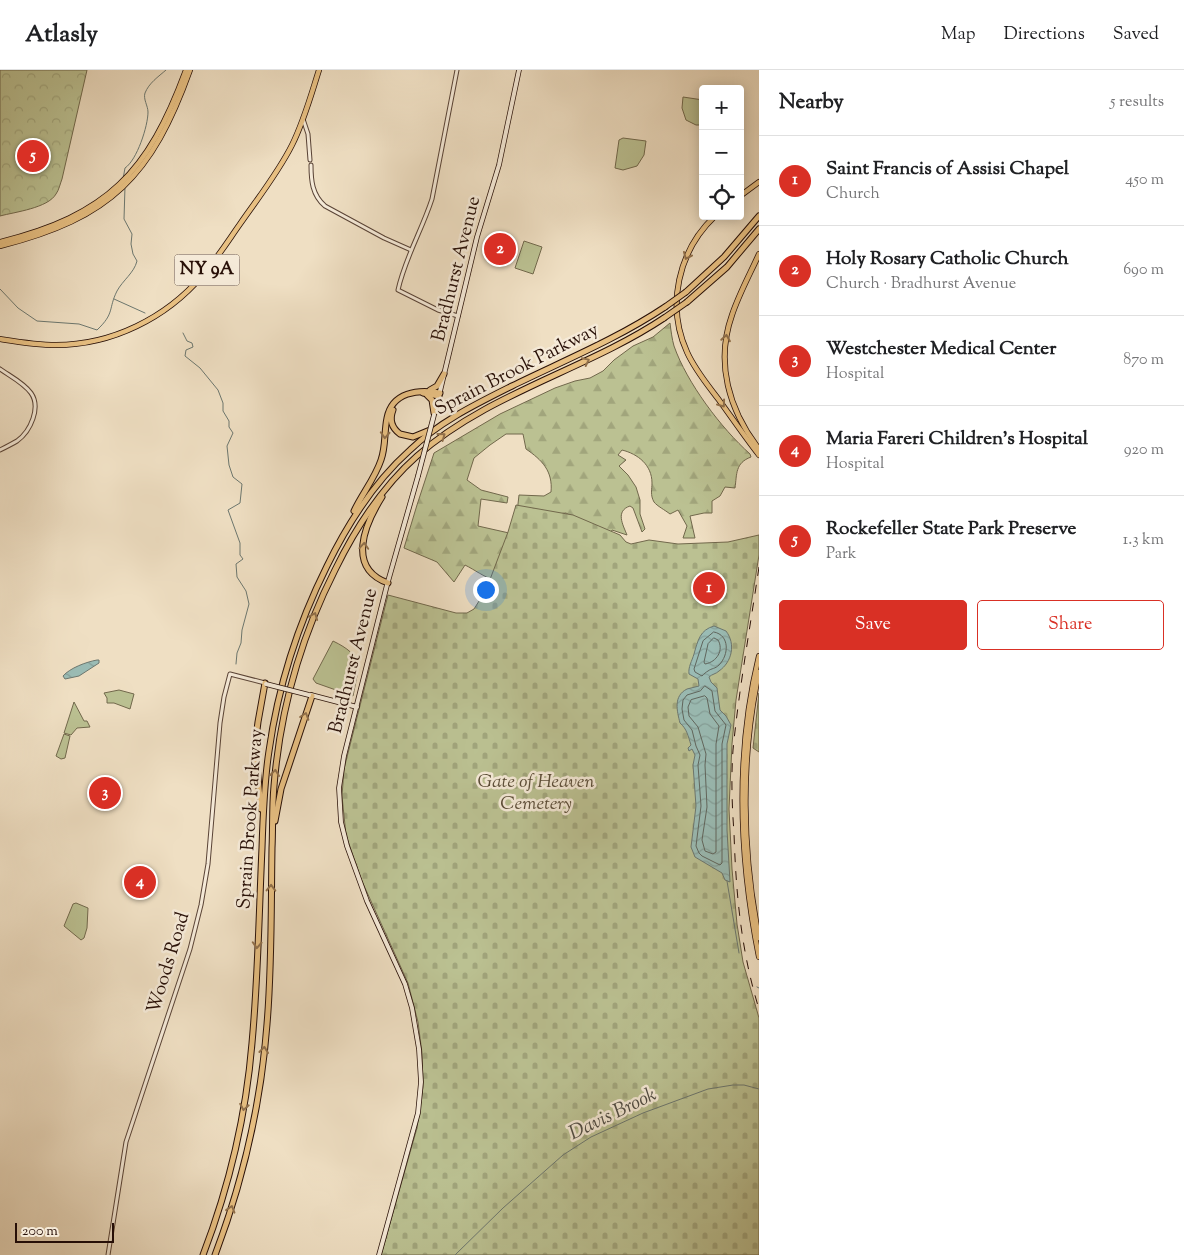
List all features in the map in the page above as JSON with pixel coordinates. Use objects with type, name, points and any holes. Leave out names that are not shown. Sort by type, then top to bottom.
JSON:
[{"type":"highway","name":"Sprain Brook Parkway","points":[[203,1255],[227,1181],[240,1130],[247,1090],[254,1020],[262,827],[269,752],[276,711],[286,671],[309,605],[346,529],[384,476],[409,450],[440,426],[482,401],[628,330],[665,308],[686,292],[724,257],[759,216]]},
{"type":"highway","name":"Sprain Brook Parkway","points":[[215,1255],[242,1172],[262,1074],[268,1004],[273,799],[287,701],[302,650],[323,596],[346,548],[374,504],[393,480],[426,448],[461,423],[624,342],[664,318],[687,302],[727,267],[759,229]]},
{"type":"highway","points":[[440,426],[410,437],[400,434],[393,426],[391,417],[396,405],[408,396],[433,389],[444,374]]},
{"type":"highway","points":[[346,529],[357,504],[380,464],[385,445],[387,416],[390,408],[404,395],[414,391],[439,394]]},
{"type":"highway","points":[[424,392],[431,399],[434,414]]},
{"type":"highway","points":[[388,583],[376,578],[369,572],[363,550],[370,518],[393,480]]},
{"type":"highway","points":[[262,827],[255,751],[258,722],[266,684]]},
{"type":"highway","points":[[272,839],[281,789],[310,695]]},
{"type":"main road","points":[[0,242],[43,229],[76,215],[124,183],[156,137],[170,110],[186,70]]},
{"type":"main road","points":[[0,246],[68,224],[100,206],[143,165],[157,144],[174,112],[190,70]]},
{"type":"main road","name":"NY 9A","points":[[0,339],[49,345],[86,343],[126,331],[164,310],[190,289],[215,260],[276,172],[292,144],[303,119],[319,70]]},
{"type":"main road","name":"Bradhurst Avenue","points":[[379,1255],[415,1129],[420,1100],[420,1066],[414,1022],[405,984],[367,901],[347,846],[341,822],[340,778],[344,756],[434,414],[479,231],[498,169],[519,70]]},
{"type":"main road","points":[[744,193],[759,182]]},
{"type":"main road","points":[[711,220],[698,235],[683,264],[677,293],[678,324],[682,341],[692,363],[759,455]]},
{"type":"main road","points":[[759,254],[730,319],[726,340],[725,362],[728,386],[734,409],[742,425],[759,449]]},
{"type":"main road","points":[[759,656],[746,728],[742,794],[745,872],[759,956]]},
{"type":"main road","points":[[759,672],[749,735],[746,807],[749,873],[759,938]]},
{"type":"main road","points":[[266,684],[357,707]]},
{"type":"street","points":[[457,70],[434,192],[426,219],[411,250],[398,290],[438,310],[458,316]]},
{"type":"street","points":[[303,119],[308,134],[312,187],[320,202],[384,238],[411,250]]},
{"type":"street","points":[[0,369],[30,391],[36,408],[34,416],[21,437],[0,450]]},
{"type":"street","name":"Woods Road","points":[[108,1255],[126,1142],[188,955],[201,905],[208,864],[220,723],[230,674],[266,684]]},
{"type":"green space","points":[[0,70],[87,70],[62,179],[57,192],[52,199],[39,206],[0,216]]},
{"type":"green space","points":[[683,97],[699,99],[699,125],[686,120],[682,108]]},
{"type":"green space","points":[[623,138],[646,141],[644,155],[637,166],[623,170],[615,168],[619,140]]},
{"type":"green space","points":[[524,241],[542,247],[533,274],[515,268]]},
{"type":"green space","points":[[670,323],[674,346],[696,390],[717,418],[751,457],[739,466],[735,488],[725,487],[720,496],[712,501],[712,513],[690,516],[695,538],[683,538],[687,526],[678,510],[670,514],[655,504],[650,471],[647,466],[639,457],[622,450],[618,455],[626,460],[619,466],[636,487],[640,500],[640,514],[645,529],[642,532],[633,508],[630,506],[625,508],[621,515],[627,535],[612,530],[608,538],[566,513],[539,516],[517,513],[519,495],[544,496],[551,492],[551,485],[545,467],[537,457],[526,449],[523,434],[506,434],[474,458],[467,480],[481,490],[508,497],[507,503],[481,499],[478,526],[509,533],[494,580],[465,565],[454,582],[437,562],[404,548],[434,453],[500,414],[555,388],[590,378],[603,371],[633,346],[653,337]]},
{"type":"green space","name":"Gate of Heaven Cemetery","points":[[516,505],[573,515],[620,535],[626,542],[631,544],[649,540],[678,544],[728,542],[759,535],[759,555],[736,700],[729,809],[737,924],[743,962],[759,1018],[759,1255],[381,1255],[417,1128],[423,1087],[422,1053],[418,1022],[408,983],[361,879],[346,835],[342,796],[344,769],[388,595],[456,613],[467,613],[474,609],[486,590]]},
{"type":"green space","points":[[333,641],[343,646],[355,657],[357,677],[353,696],[316,683],[313,679]]},
{"type":"green space","points":[[119,690],[134,694],[130,709],[114,703],[107,703],[104,693]]},
{"type":"green space","points":[[759,693],[759,752],[753,748]]},
{"type":"green space","points":[[74,702],[84,721],[87,721],[90,727],[77,728],[71,735],[64,733]]},
{"type":"green space","points":[[64,734],[70,736],[65,758],[61,759],[56,756]]},
{"type":"green space","points":[[76,903],[88,908],[87,928],[84,938],[81,940],[64,926],[73,904]]},
{"type":"water","points":[[714,626],[726,631],[732,647],[727,663],[718,672],[709,677],[717,688],[720,710],[731,725],[727,744],[727,830],[730,882],[725,880],[722,873],[695,857],[691,847],[696,806],[693,765],[695,755],[692,749],[689,751],[688,748],[691,745],[686,730],[680,723],[677,709],[678,700],[683,692],[699,686],[698,679],[689,674],[690,666],[700,636]]},
{"type":"water","points":[[99,660],[99,663],[79,676],[65,679],[63,676],[78,666]]},
{"type":"waterway","points":[[123,179],[125,168],[134,158],[146,126],[148,112],[145,93],[151,83],[166,70]]},
{"type":"waterway","points":[[0,289],[18,308],[37,321],[79,324],[97,330],[109,315],[117,291],[137,261],[131,244],[132,234],[124,219],[125,187]]},
{"type":"waterway","points":[[114,299],[145,313]]},
{"type":"waterway","points":[[183,333],[187,341],[192,343],[193,347],[186,350],[185,356],[200,368],[218,390],[223,403],[223,411],[233,433],[227,446],[229,465],[233,477],[242,484],[240,503],[228,510],[240,543],[240,555],[243,559],[236,564],[237,577],[246,591],[249,604],[236,664]]},
{"type":"waterway","points":[[727,881],[739,953]]},
{"type":"waterway","name":"Davis Brook","points":[[455,1255],[503,1208],[563,1155],[591,1137],[643,1113],[708,1089],[733,1085],[744,1085],[759,1089]]},
{"type":"railway","points":[[759,567],[738,704],[732,781],[736,878],[740,922],[748,966],[759,1009]]},
{"type":"place","name":"Rockefeller State Park Preserve","points":[[33,156]]},
{"type":"place","name":"Holy Rosary Catholic Church","points":[[500,249]]},
{"type":"place","name":"Saint Francis of Assisi Chapel","points":[[709,588]]},
{"type":"place","name":"Westchester Medical Center","points":[[105,793]]},
{"type":"place","name":"Maria Fareri Children's Hospital","points":[[140,882]]}]
